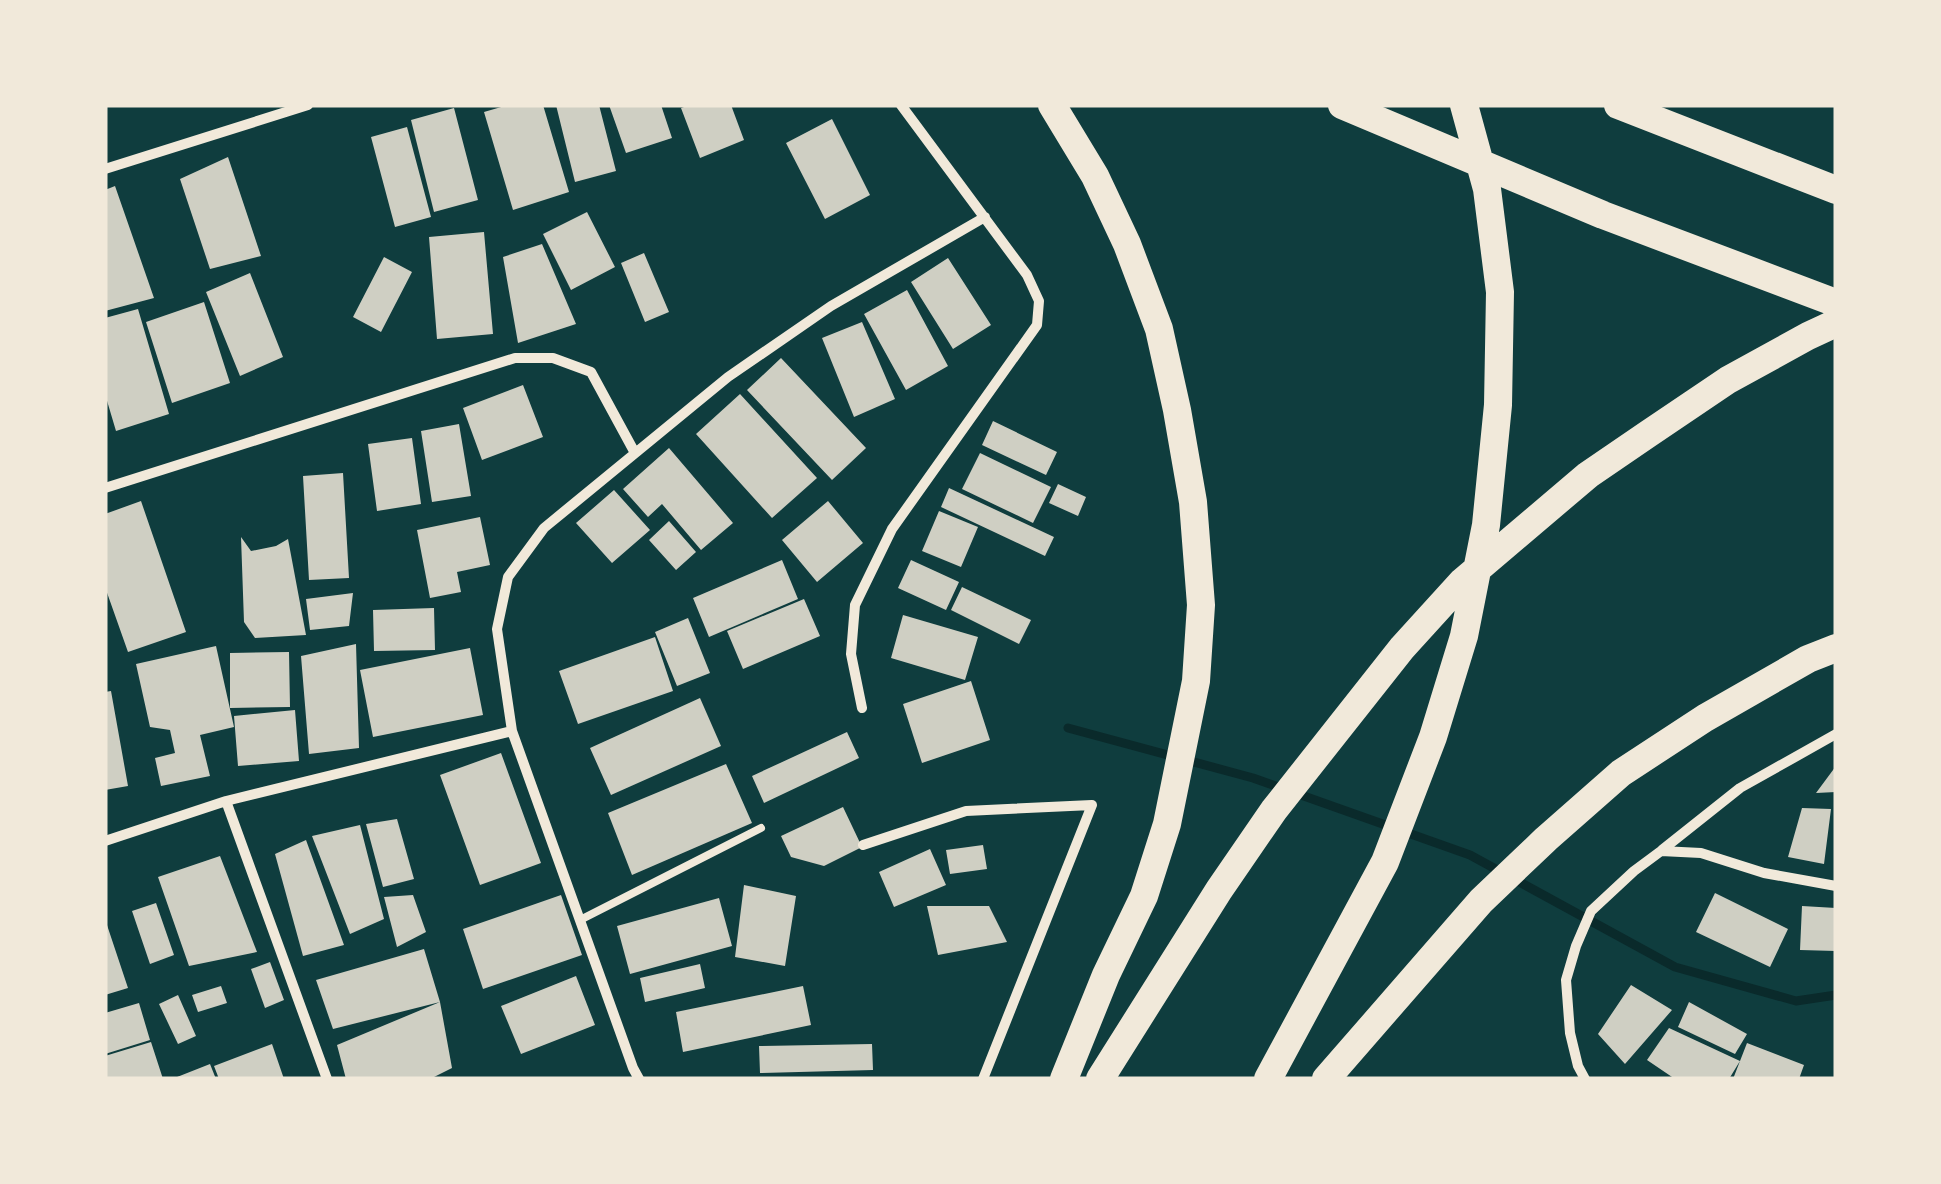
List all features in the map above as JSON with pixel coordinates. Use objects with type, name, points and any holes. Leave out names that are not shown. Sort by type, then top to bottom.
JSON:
[{"type":"highway","points":[[1052,105],[1095,176],[1127,244],[1159,329],[1193,502],[1201,606],[1196,681],[1167,824],[1144,896],[1106,975],[1064,1079]]},
{"type":"highway","points":[[1342,105],[1603,215],[1836,303]]},
{"type":"highway","points":[[1268,1079],[1386,862],[1433,737],[1464,636],[1486,525],[1498,405],[1500,292],[1488,189],[1464,105]]},
{"type":"highway","points":[[1627,108],[1836,190]]},
{"type":"highway","points":[[1100,1079],[1274,810],[1402,648],[1462,582],[1588,475],[1728,380],[1836,324]]},
{"type":"highway","points":[[1326,1079],[1481,900],[1621,773],[1705,718],[1808,659],[1836,648]]},
{"type":"street","points":[[105,169],[308,105]]},
{"type":"street","points":[[862,708],[851,654],[855,605],[892,529],[1038,324],[1039,301],[1027,275],[901,105]]},
{"type":"street","points":[[639,1079],[512,731],[498,630],[508,577],[544,528],[728,377],[831,306],[985,218]]},
{"type":"street","points":[[105,488],[515,358],[553,358],[590,372],[635,453]]},
{"type":"street","points":[[105,841],[226,801],[512,731]]},
{"type":"street","points":[[1586,1079],[1578,1066],[1570,1033],[1566,980],[1591,911],[1634,871],[1740,788],[1836,734]]},
{"type":"street","points":[[226,801],[327,1079]]},
{"type":"street","points":[[863,845],[966,811],[1092,804],[983,1079]]},
{"type":"street","points":[[1662,851],[1701,853],[1764,873],[1836,886]]},
{"type":"lane","points":[[580,920],[761,828]]},
{"type":"building","points":[[508,105],[543,105],[569,192],[513,210],[484,112]]},
{"type":"building","points":[[556,105],[599,105],[616,171],[575,182]]},
{"type":"building","points":[[609,105],[661,105],[672,138],[626,153]]},
{"type":"building","points":[[731,105],[744,140],[700,158],[681,108]]},
{"type":"building","points":[[454,108],[478,200],[434,212],[411,120]]},
{"type":"building","points":[[832,119],[870,195],[825,219],[786,143]]},
{"type":"building","points":[[407,127],[431,217],[395,227],[371,137]]},
{"type":"building","points":[[228,157],[261,256],[210,269],[180,179]]},
{"type":"building","points":[[115,186],[154,298],[105,311],[105,190]]},
{"type":"building","points":[[587,212],[615,267],[571,290],[543,234]]},
{"type":"building","points":[[484,232],[493,334],[437,339],[429,237]]},
{"type":"building","points":[[542,244],[576,324],[518,343],[503,257]]},
{"type":"building","points":[[644,253],[669,312],[645,322],[621,263]]},
{"type":"building","points":[[384,257],[412,272],[381,332],[353,317]]},
{"type":"building","points":[[948,258],[991,325],[953,349],[911,282]]},
{"type":"building","points":[[250,273],[283,357],[240,376],[206,292]]},
{"type":"building","points":[[907,290],[948,366],[906,390],[864,314]]},
{"type":"building","points":[[204,302],[230,383],[172,403],[146,322]]},
{"type":"building","points":[[138,309],[169,414],[116,431],[105,394],[105,318]]},
{"type":"building","points":[[862,322],[895,399],[854,417],[822,338]]},
{"type":"building","points":[[781,358],[866,448],[832,480],[747,390]]},
{"type":"building","points":[[523,385],[543,437],[482,460],[463,408]]},
{"type":"building","points":[[740,394],[817,478],[772,518],[696,434]]},
{"type":"building","points":[[993,421],[1057,452],[1046,475],[982,445]]},
{"type":"building","points":[[459,424],[471,496],[432,502],[421,431]]},
{"type":"building","points":[[412,438],[421,504],[377,511],[368,444]]},
{"type":"building","points":[[669,448],[733,523],[701,550],[662,504],[648,517],[623,489]]},
{"type":"building","points":[[980,453],[1051,487],[1033,523],[962,489]]},
{"type":"building","points":[[343,473],[349,578],[309,580],[303,476]]},
{"type":"building","points":[[1058,484],[1086,497],[1078,516],[1049,503]]},
{"type":"building","points":[[949,488],[1054,537],[1045,556],[941,507]]},
{"type":"building","points":[[614,490],[650,530],[612,563],[576,523]]},
{"type":"building","points":[[141,501],[186,632],[128,652],[105,587],[105,514]]},
{"type":"building","points":[[828,501],[863,543],[817,582],[782,540]]},
{"type":"building","points":[[939,511],[978,527],[961,567],[922,551]]},
{"type":"building","points":[[480,517],[490,565],[457,572],[461,592],[430,598],[417,530]]},
{"type":"building","points":[[669,521],[696,552],[676,570],[649,540]]},
{"type":"building","points":[[241,537],[251,551],[288,539],[306,635],[255,638],[244,622]]},
{"type":"building","points":[[782,560],[798,599],[709,637],[693,598]]},
{"type":"building","points":[[911,560],[959,582],[946,610],[898,588]]},
{"type":"building","points":[[962,587],[1031,620],[1019,644],[951,610]]},
{"type":"building","points":[[353,593],[349,626],[310,630],[306,599]]},
{"type":"building","points":[[804,599],[820,636],[743,669],[727,631]]},
{"type":"building","points":[[434,608],[435,650],[374,651],[373,610]]},
{"type":"building","points":[[903,615],[978,637],[965,680],[891,658]]},
{"type":"building","points":[[688,618],[710,673],[677,686],[655,632]]},
{"type":"building","points":[[655,637],[673,691],[578,724],[559,671]]},
{"type":"building","points":[[356,644],[359,748],[309,754],[301,656]]},
{"type":"building","points":[[216,646],[234,727],[200,735],[210,776],[161,786],[155,758],[175,753],[170,730],[150,727],[136,664]]},
{"type":"building","points":[[470,648],[483,715],[373,737],[360,670]]},
{"type":"building","points":[[289,652],[290,707],[230,708],[230,653]]},
{"type":"building","points":[[971,681],[990,740],[922,763],[903,704]]},
{"type":"building","points":[[111,691],[128,786],[105,790],[105,692]]},
{"type":"building","points":[[700,698],[721,746],[611,795],[590,748]]},
{"type":"building","points":[[295,710],[299,761],[238,766],[234,716]]},
{"type":"building","points":[[847,732],[859,758],[764,803],[752,776]]},
{"type":"building","points":[[501,753],[541,863],[480,885],[440,775]]},
{"type":"building","points":[[726,764],[752,823],[632,875],[608,813]]},
{"type":"building","points":[[1836,766],[1836,792],[1816,793]]},
{"type":"building","points":[[843,807],[862,847],[824,866],[791,857],[781,836]]},
{"type":"building","points":[[1802,808],[1831,809],[1824,864],[1788,857]]},
{"type":"building","points":[[397,819],[414,879],[383,887],[366,824]]},
{"type":"building","points":[[360,825],[384,919],[350,934],[312,836]]},
{"type":"building","points":[[306,840],[344,945],[303,956],[275,854]]},
{"type":"building","points":[[983,845],[987,869],[950,874],[946,850]]},
{"type":"building","points":[[930,849],[946,885],[894,907],[879,872]]},
{"type":"building","points":[[220,856],[257,952],[189,966],[158,877]]},
{"type":"building","points":[[744,885],[796,896],[785,966],[735,957]]},
{"type":"building","points":[[1715,893],[1788,929],[1770,967],[1696,932]]},
{"type":"building","points":[[413,895],[426,932],[397,947],[384,897]]},
{"type":"building","points":[[561,895],[582,955],[483,989],[463,929]]},
{"type":"building","points":[[719,898],[732,946],[630,974],[617,926]]},
{"type":"building","points":[[156,903],[174,955],[150,964],[132,911]]},
{"type":"building","points":[[927,906],[989,906],[1007,942],[938,955]]},
{"type":"building","points":[[1802,906],[1836,908],[1836,951],[1800,950]]},
{"type":"building","points":[[105,919],[128,988],[105,995]]},
{"type":"building","points":[[424,949],[440,1002],[333,1029],[316,980]]},
{"type":"building","points":[[270,962],[284,1000],[265,1008],[251,969]]},
{"type":"building","points":[[700,964],[705,988],[645,1002],[640,978]]},
{"type":"building","points":[[576,976],[595,1025],[521,1054],[501,1006]]},
{"type":"building","points":[[1631,985],[1672,1010],[1625,1064],[1598,1034]]},
{"type":"building","points":[[221,986],[227,1003],[198,1012],[192,995]]},
{"type":"building","points":[[803,986],[811,1025],[683,1052],[676,1012]]},
{"type":"building","points":[[178,995],[196,1036],[178,1044],[159,1004]]},
{"type":"building","points":[[440,1002],[452,1068],[430,1079],[346,1079],[337,1045]]},
{"type":"building","points":[[1689,1002],[1747,1034],[1735,1054],[1678,1027]]},
{"type":"building","points":[[139,1003],[150,1040],[105,1054],[105,1013]]},
{"type":"building","points":[[1669,1028],[1740,1061],[1729,1079],[1675,1079],[1647,1060]]},
{"type":"building","points":[[151,1042],[163,1079],[105,1079],[105,1056]]},
{"type":"building","points":[[1747,1043],[1804,1065],[1799,1079],[1733,1079]]},
{"type":"building","points":[[272,1044],[284,1079],[219,1079],[214,1066]]},
{"type":"building","points":[[872,1044],[873,1070],[760,1073],[759,1046]]},
{"type":"building","points":[[210,1064],[216,1079],[172,1079]]},
{"type":"waterway","points":[[1068,728],[1253,778],[1470,855],[1675,967],[1796,1001],[1836,995]]}]
